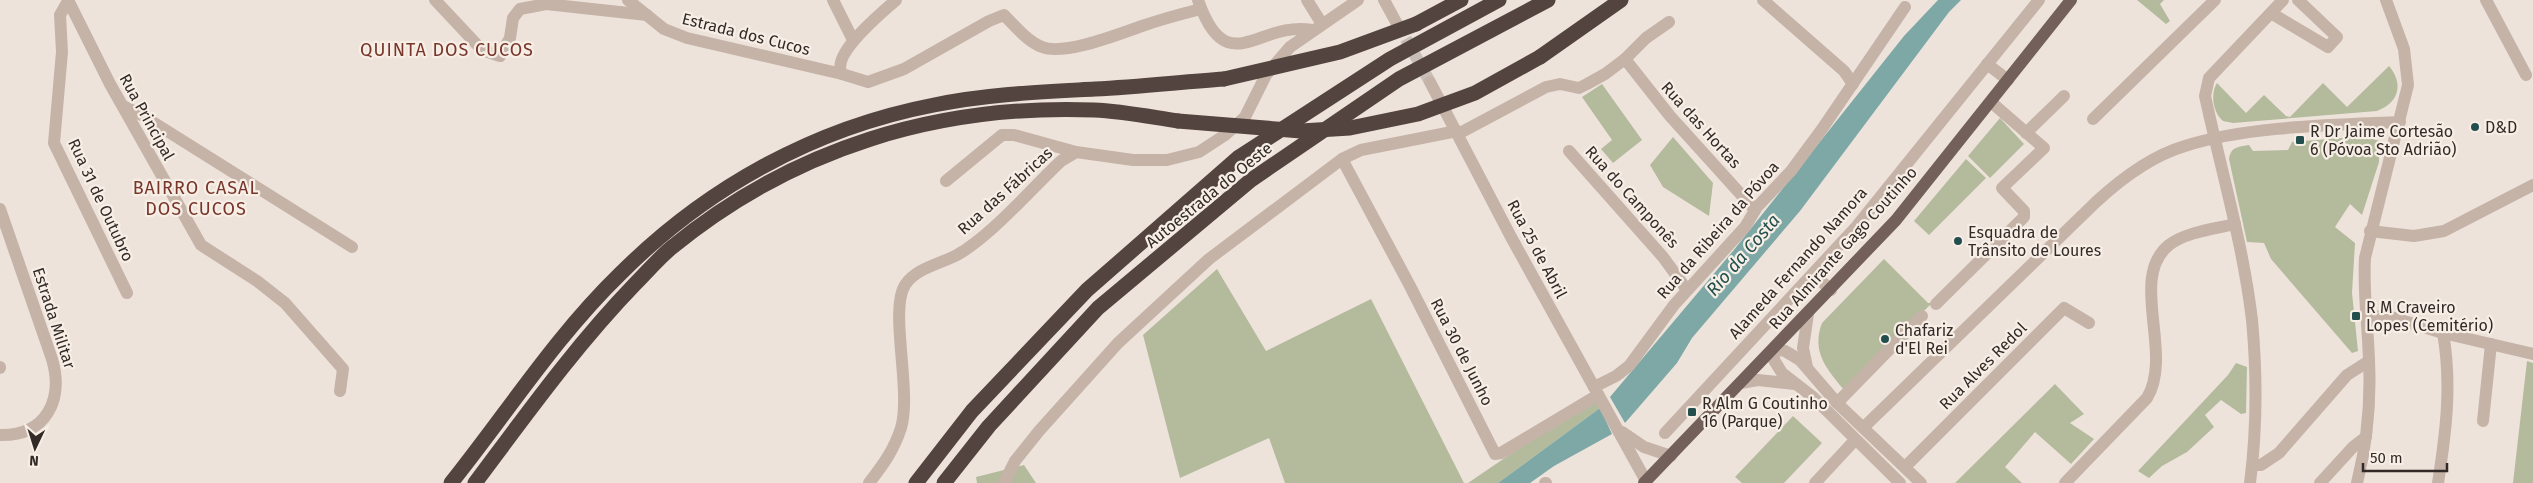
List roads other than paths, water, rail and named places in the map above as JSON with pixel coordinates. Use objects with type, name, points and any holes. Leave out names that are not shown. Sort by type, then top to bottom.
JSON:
[{"type":"highway","points":[[451,483],[552,352],[619,274],[655,240],[698,206],[740,178],[791,152],[849,127],[933,105],[1011,93],[1224,79],[1340,52],[1416,24],[1461,0]]},
{"type":"highway","name":"Autoestrada do Oeste","points":[[916,483],[972,411],[1087,290],[1239,157],[1390,59],[1499,0]]},
{"type":"highway","name":"Autoestrada do Oeste","points":[[944,483],[989,426],[1098,308],[1251,180],[1399,79],[1548,0]]},
{"type":"highway","points":[[475,483],[560,371],[612,308],[670,248],[746,193],[871,137],[929,122],[1001,111],[1095,110],[1178,121],[1301,131],[1350,128],[1418,114],[1467,96],[1540,57],[1621,0]]},
{"type":"main road","name":"Rua Almirante Gago Coutinho","points":[[1645,482],[1896,220],[2071,0]]},
{"type":"street","points":[[435,0],[482,50],[500,56],[510,38],[513,18],[520,9],[550,2],[647,15]]},
{"type":"street","name":"Estrada dos Cucos","points":[[628,0],[664,29],[687,38],[842,74]]},
{"type":"street","points":[[833,0],[853,40]]},
{"type":"street","points":[[896,0],[853,40],[840,62],[842,74],[855,80],[868,82],[904,69],[1004,15],[1030,42],[1044,48],[1074,47],[1108,39],[1200,5],[1211,31],[1226,42],[1240,43],[1302,28],[1317,27]]},
{"type":"street","points":[[1307,0],[1317,27]]},
{"type":"street","points":[[946,181],[1002,135],[1014,135],[1076,152],[1150,160],[1167,160],[1199,152],[1225,135],[1245,117],[1266,75],[1290,48],[1317,27],[1358,0]]},
{"type":"street","points":[[1384,0],[1396,22]]},
{"type":"street","points":[[1763,0],[1844,71],[1853,84]]},
{"type":"street","name":"Alameda Fernando Namora","points":[[1665,432],[1856,227],[2039,0]]},
{"type":"street","points":[[2093,119],[2215,0]]},
{"type":"street","points":[[2250,483],[2256,403],[2255,362],[2248,297],[2235,224],[2205,96],[2209,78],[2283,0]]},
{"type":"street","points":[[2271,14],[2328,46],[2337,37],[2298,0]]},
{"type":"street","points":[[2356,483],[2366,438],[2369,361],[2365,316],[2365,258],[2370,231],[2400,122],[2408,85],[2407,66],[2396,24],[2386,0]]},
{"type":"street","points":[[2486,0],[2526,75]]},
{"type":"street","name":"Rua Principal","points":[[68,1],[123,106],[201,246],[257,281],[285,303],[343,369],[340,392]]},
{"type":"street","name":"Rua 31 de Outubro","points":[[68,1],[60,14],[62,52],[54,144],[127,293]]},
{"type":"street","name":"Rua da Ribeira da Póvoa","points":[[1597,393],[1608,381],[1629,366],[1687,290],[1746,227],[1755,210],[1791,171],[1905,7]]},
{"type":"street","points":[[1004,483],[1015,461],[1118,342],[1209,259],[1342,159],[1361,150],[1458,133],[1546,87],[1560,84],[1578,88],[1625,59],[1646,38],[1669,22]]},
{"type":"street","name":"Rua das Hortas","points":[[1625,59],[1652,96],[1755,210]]},
{"type":"street","points":[[1987,64],[2008,80]]},
{"type":"street","name":"Rua 25 de Abril","points":[[1430,82],[1511,237],[1619,430],[1645,482]]},
{"type":"street","points":[[2026,133],[2064,96]]},
{"type":"street","points":[[1936,304],[2024,217],[2024,210],[2002,188],[2044,148],[1991,102]]},
{"type":"street","points":[[123,106],[149,120],[352,247]]},
{"type":"street","points":[[1864,427],[2118,182],[2164,154],[2184,146],[2214,138],[2241,134],[2400,122]]},
{"type":"street","name":"Rua do Camponês","points":[[1569,151],[1664,257],[1687,290]]},
{"type":"street","name":"Rua das Fábricas","points":[[869,483],[890,457],[902,426],[905,392],[899,300],[905,285],[918,273],[957,255],[978,241],[1061,161],[1076,152]]},
{"type":"street","name":"Rua 30 de Junho","points":[[1342,159],[1410,286],[1495,454],[1501,454],[1597,393]]},
{"type":"street","points":[[2370,231],[2414,236],[2444,231],[2533,184]]},
{"type":"street","name":"Estrada Militar","points":[[0,209],[52,359],[57,383],[54,404],[41,421],[24,432],[0,435]]},
{"type":"street","points":[[2066,483],[2147,398],[2155,386],[2157,360],[2151,284],[2157,259],[2169,246],[2182,238],[2235,224]]},
{"type":"street","points":[[1813,274],[1831,290]]},
{"type":"street","name":"Rua Alves Redol","points":[[1905,467],[2064,308],[2089,323]]},
{"type":"street","points":[[1808,314],[1803,348],[1810,372]]},
{"type":"street","points":[[1837,403],[1922,316]]},
{"type":"street","points":[[2365,316],[2391,317],[2443,333],[2533,354]]},
{"type":"street","points":[[2438,483],[2447,423],[2449,373],[2443,333]]},
{"type":"street","points":[[2483,421],[2491,344]]},
{"type":"street","points":[[1900,483],[1778,367],[1774,360],[1774,349],[1794,356],[1837,403],[1921,483]]},
{"type":"street","points":[[2252,465],[2261,465],[2279,453],[2347,375],[2369,361]]},
{"type":"street","points":[[1798,386],[1810,372]]},
{"type":"street","points":[[1741,383],[1758,380],[1798,386]]},
{"type":"street","name":"Rua 25 de Abril","points":[[1619,430],[1644,447],[1671,456]]},
{"type":"street","points":[[2320,483],[2353,447],[2366,438]]},
{"type":"street","points":[[1815,483],[1855,440]]},
{"type":"water","name":"Rio da Costa","points":[[1938,0],[1961,0],[1949,12],[1800,211],[1692,338],[1677,363],[1625,423],[1610,397],[1733,251],[1904,36]]},
{"type":"water","points":[[1600,408],[1612,434],[1554,466],[1530,483],[1498,483]]},
{"type":"tunnel","points":[[1397,23],[1430,82]]},
{"type":"place","name":"D&D","points":[[2475,127]]},
{"type":"place","name":"R Dr Jaime Cortesão 6 (Póvoa Sto Adrião)","points":[[2300,140]]},
{"type":"place","name":"Esquadra de Trânsito de Loures","points":[[1958,241]]},
{"type":"place","name":"R M Craveiro Lopes (Cemitério)","points":[[2356,316]]},
{"type":"place","name":"Chafariz d'El Rei","points":[[1885,339]]},
{"type":"place","name":"R Alm G Coutinho 16 (Parque)","points":[[1692,412]]},
{"type":"district","name":"QUINTA DOS CUCOS","points":[[447,50]]},
{"type":"district","name":"BAIRRO CASAL DOS CUCOS","points":[[196,198]]}]
